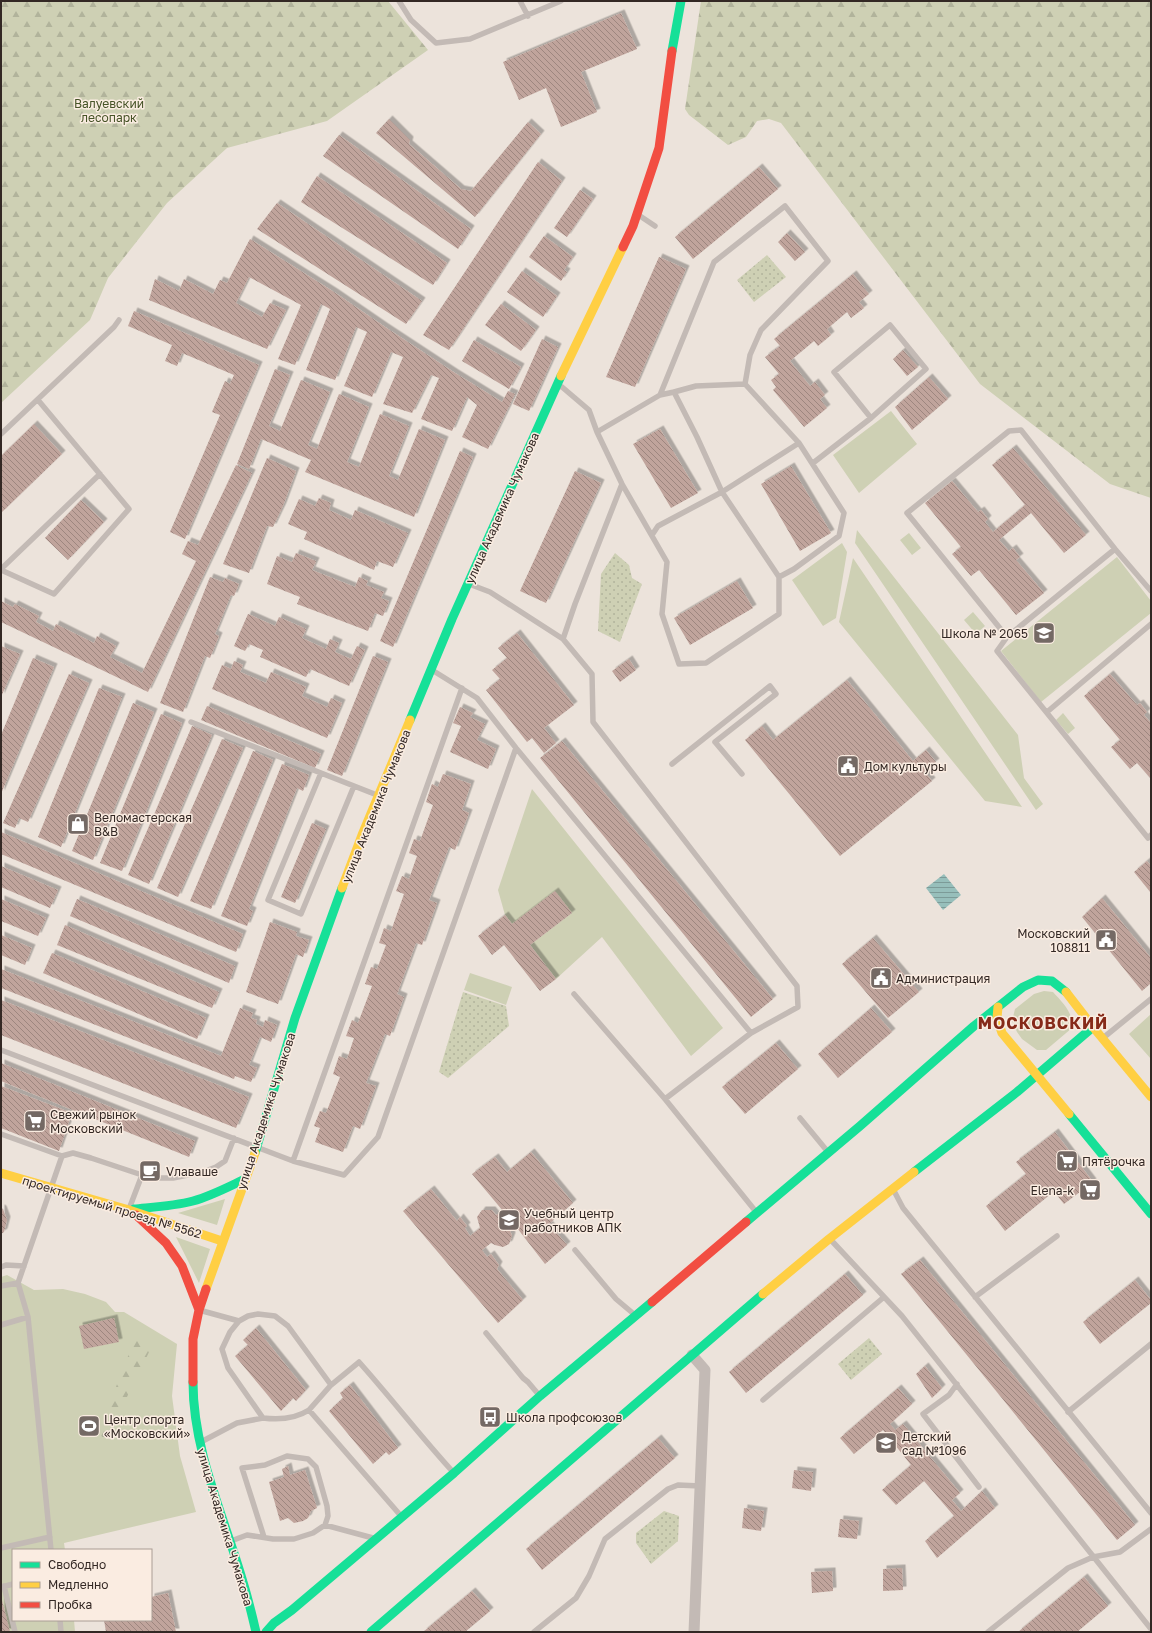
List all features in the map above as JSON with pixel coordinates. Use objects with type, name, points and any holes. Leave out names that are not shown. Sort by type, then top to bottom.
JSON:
[{"type":"street","name":"улица Академика Чумакова","points":[[256,1632],[242,1581],[199,1443],[193,1397],[193,1339],[200,1310],[222,1241],[257,1147],[295,1018],[378,796],[469,584],[557,386],[633,226],[659,148],[671,56],[681,1]]},
{"type":"street","points":[[266,1632],[274,1623],[292,1610],[402,1518],[540,1396],[829,1153],[974,1026],[1023,987],[1038,980],[1052,981],[1064,989],[1151,1097]]},
{"type":"street","points":[[998,1007],[997,1018],[1002,1033],[1151,1214]]},
{"type":"street","points":[[371,1632],[829,1239],[1017,1092],[1094,1027]]},
{"type":"street","name":"проектируемый проезд № 5562","points":[[1,1173],[129,1210],[222,1241]]},
{"type":"street","points":[[129,1210],[174,1205],[193,1201],[206,1197],[245,1178]]},
{"type":"street","points":[[129,1210],[166,1243],[182,1266],[200,1310]]},
{"type":"street","points":[[692,1356],[705,1370],[694,1632]]},
{"type":"lane","points":[[399,1],[411,20],[436,44],[470,39],[561,1]]},
{"type":"lane","points":[[520,1],[528,16]]},
{"type":"lane","points":[[660,395],[714,262],[785,206],[828,261],[761,330],[750,355],[744,384]]},
{"type":"lane","points":[[637,214],[655,226]]},
{"type":"lane","points":[[1,434],[114,327],[119,320]]},
{"type":"lane","points":[[813,464],[871,418],[926,369],[890,325],[834,372],[871,418]]},
{"type":"lane","points":[[597,432],[660,395],[696,386],[744,384],[799,443],[844,513],[839,536],[794,569],[779,577]]},
{"type":"lane","points":[[557,386],[562,387],[589,410],[597,432],[622,484],[667,562],[662,614],[678,664],[706,663],[779,614],[779,577],[722,492],[697,437],[674,392]]},
{"type":"lane","points":[[38,400],[100,474],[129,509],[54,594],[1,569],[100,474]]},
{"type":"lane","points":[[1007,637],[907,513],[1010,431],[1021,430],[1115,549],[1151,591]]},
{"type":"lane","points":[[652,535],[658,526],[722,492],[799,443]]},
{"type":"lane","points":[[563,639],[575,604],[622,484]]},
{"type":"lane","points":[[1115,549],[1007,637],[997,651],[1148,838],[1151,835]]},
{"type":"lane","points":[[469,584],[490,592],[563,639],[592,674],[593,722],[797,986],[798,1007],[751,1033],[665,1099]]},
{"type":"lane","points":[[1047,712],[1151,624]]},
{"type":"lane","points":[[432,669],[477,698],[516,748],[751,1033]]},
{"type":"lane","points":[[672,764],[770,686],[776,694],[715,742],[742,774]]},
{"type":"lane","points":[[293,1161],[462,688]]},
{"type":"lane","points":[[191,722],[378,796]]},
{"type":"lane","points":[[1,1050],[293,1161],[344,1175],[378,1137],[516,748]]},
{"type":"lane","points":[[321,773],[268,900],[301,914],[354,786]]},
{"type":"lane","points":[[574,994],[665,1099],[757,1213]]},
{"type":"lane","points":[[1103,1038],[1151,999]]},
{"type":"lane","points":[[800,1118],[829,1153]]},
{"type":"lane","points":[[1,1134],[62,1156],[73,1154],[91,1158],[142,1175],[173,1178],[203,1172],[216,1167],[225,1161],[234,1138]]},
{"type":"lane","points":[[51,1549],[28,1317],[18,1283],[62,1156]]},
{"type":"lane","points":[[129,1210],[142,1175]]},
{"type":"lane","points":[[893,1189],[902,1208],[1151,1513]]},
{"type":"lane","points":[[975,1297],[1057,1236]]},
{"type":"lane","points":[[829,1239],[902,1316],[1151,1629]]},
{"type":"lane","points":[[575,1250],[616,1298],[636,1316]]},
{"type":"lane","points":[[1,1267],[24,1266]]},
{"type":"lane","points":[[1,1286],[18,1283]]},
{"type":"lane","points":[[763,1400],[884,1297]]},
{"type":"lane","points":[[200,1310],[239,1321]]},
{"type":"lane","points":[[263,1418],[228,1368],[222,1349],[230,1332],[239,1321],[248,1316],[258,1314],[275,1316],[288,1326],[332,1385]]},
{"type":"lane","points":[[1,1326],[28,1317]]},
{"type":"lane","points":[[486,1333],[540,1396]]},
{"type":"lane","points":[[1068,1412],[1151,1344]]},
{"type":"lane","points":[[199,1443],[237,1424],[263,1418],[278,1420],[302,1414],[309,1410],[332,1385],[359,1362],[382,1387],[428,1445],[454,1473]]},
{"type":"lane","points":[[957,1384],[949,1394],[923,1414],[979,1487]]},
{"type":"lane","points":[[309,1410],[402,1518]]},
{"type":"lane","points":[[229,1541],[247,1535],[264,1536],[273,1539],[294,1539],[313,1533],[325,1525],[328,1516],[327,1506],[316,1467],[308,1459],[287,1456],[265,1465],[242,1468],[264,1536]]},
{"type":"lane","points":[[534,1632],[576,1598],[589,1576],[605,1539],[668,1489],[678,1485],[700,1486]]},
{"type":"lane","points":[[325,1525],[376,1539]]},
{"type":"lane","points":[[988,1632],[1068,1568],[1093,1557],[1120,1552],[1151,1529]]},
{"type":"lane","points":[[1,1548],[50,1537]]},
{"type":"lane","points":[[3,1587],[12,1621]]},
{"type":"lane","points":[[12,1621],[15,1632]]},
{"type":"lane","points":[[60,1621],[61,1632]]},
{"type":"green space","name":"Валуевский лесопарк","points":[[1,1],[388,1],[428,50],[327,121],[227,148],[167,203],[108,278],[90,320],[1,403]]},
{"type":"green space","points":[[701,1],[1151,1],[1151,498],[1110,484],[980,384],[781,123],[769,119],[757,121],[746,137],[728,145],[689,115],[685,109]]},
{"type":"green space","points":[[767,255],[786,277],[754,302],[737,280]]},
{"type":"green space","points":[[891,411],[917,444],[859,493],[833,455]]},
{"type":"green space","points":[[857,530],[1018,735],[1024,778],[1043,804],[1036,810],[855,543]]},
{"type":"green space","points":[[909,533],[921,548],[912,555],[900,540]]},
{"type":"green space","points":[[842,543],[847,552],[836,618],[823,626],[792,580]]},
{"type":"green space","points":[[615,553],[629,565],[632,578],[642,584],[620,642],[598,631],[601,574]]},
{"type":"green space","points":[[1117,557],[1151,601],[1151,613],[1041,702],[1001,651]]},
{"type":"green space","points":[[853,558],[1022,807],[985,801],[839,622]]},
{"type":"green space","points":[[973,612],[985,626],[976,634],[964,620]]},
{"type":"green space","points":[[1063,713],[1075,728],[1068,734],[1056,720]]},
{"type":"green space","points":[[532,789],[723,1028],[691,1056],[602,937],[556,979],[530,945],[572,913],[512,924],[505,915],[498,890]]},
{"type":"green space","points":[[470,973],[512,987],[506,1005],[464,990]]},
{"type":"green space","points":[[1044,991],[1053,992],[1063,1004],[1071,1017],[1072,1028],[1046,1050],[1037,1050],[1022,1039],[1012,1021],[1015,1009],[1034,994]]},
{"type":"green space","points":[[463,992],[506,1006],[509,1026],[448,1078],[439,1072]]},
{"type":"green space","points":[[1151,1014],[1151,1059],[1129,1034]]},
{"type":"green space","points":[[225,1199],[217,1225],[178,1213]]},
{"type":"green space","points":[[176,1237],[210,1249],[199,1283]]},
{"type":"green space","name":"Центр спорта «Московский»","points":[[7,1275],[34,1290],[63,1289],[85,1294],[106,1302],[115,1312],[124,1312],[177,1344],[172,1396],[180,1456],[196,1512],[64,1543],[65,1549],[12,1549],[12,1621],[74,1621],[75,1632],[1,1632],[1,1277]]},
{"type":"green space","points":[[138,1334],[150,1342],[152,1346],[124,1403],[117,1413],[106,1443],[99,1432],[125,1363]]},
{"type":"green space","points":[[869,1338],[882,1354],[851,1380],[838,1364]]},
{"type":"green space","points":[[664,1511],[679,1516],[678,1541],[651,1564],[636,1543],[636,1533]]},
{"type":"water","points":[[944,874],[961,895],[943,910],[926,888]]},
{"type":"building","points":[[621,13],[637,49],[581,72],[597,112],[561,127],[546,88],[519,100],[503,62]]},
{"type":"building","points":[[389,119],[410,140],[409,144],[461,189],[471,191],[528,122],[541,134],[475,217],[376,133]]},
{"type":"building","points":[[339,135],[471,229],[458,249],[323,156]]},
{"type":"building","points":[[538,162],[562,181],[449,350],[423,335]]},
{"type":"building","points":[[759,167],[778,189],[693,259],[675,237]]},
{"type":"building","points":[[317,176],[447,263],[433,285],[301,202]]},
{"type":"building","points":[[580,190],[593,199],[567,237],[554,228]]},
{"type":"building","points":[[277,203],[422,301],[406,324],[257,229]]},
{"type":"building","points":[[787,233],[805,252],[795,261],[778,242]]},
{"type":"building","points":[[544,236],[573,257],[564,270],[567,272],[561,281],[529,257]]},
{"type":"building","points":[[250,239],[502,402],[508,391],[515,394],[488,449],[462,437],[477,405],[467,397],[452,431],[421,419],[439,378],[431,375],[412,413],[383,404],[403,357],[391,352],[372,397],[344,386],[367,332],[356,327],[335,380],[306,370],[330,309],[321,304],[295,365],[278,359],[301,305],[249,277],[236,303],[262,317],[270,303],[286,310],[267,349],[149,300],[155,279],[179,291],[184,279],[213,294],[220,280],[227,283]]},
{"type":"building","points":[[659,257],[686,269],[635,387],[606,377]]},
{"type":"building","points":[[522,271],[557,296],[543,317],[507,292]]},
{"type":"building","points":[[853,274],[869,294],[859,302],[864,308],[851,318],[847,312],[827,329],[831,335],[818,346],[814,341],[790,361],[810,386],[815,382],[825,395],[820,399],[827,408],[804,427],[773,390],[776,387],[771,380],[779,374],[765,357],[780,346],[774,339]]},
{"type":"building","points":[[501,304],[536,330],[521,351],[485,325]]},
{"type":"building","points":[[134,311],[259,365],[185,539],[170,532],[220,415],[212,412],[225,381],[230,384],[234,375],[182,353],[177,366],[165,361],[172,345],[128,326]]},
{"type":"building","points":[[542,339],[558,347],[529,411],[513,404]]},
{"type":"building","points":[[474,340],[521,367],[509,389],[462,361]]},
{"type":"building","points":[[903,350],[918,367],[907,376],[893,359]]},
{"type":"building","points":[[275,369],[290,375],[269,426],[280,431],[301,380],[330,392],[308,445],[317,449],[339,394],[369,407],[347,462],[359,467],[380,414],[409,426],[389,476],[398,480],[419,429],[445,440],[414,517],[305,472],[311,460],[261,439],[249,469],[237,464]]},
{"type":"building","points":[[929,377],[948,399],[912,430],[895,407]]},
{"type":"building","points":[[34,424],[62,454],[1,513],[1,456]]},
{"type":"building","points":[[660,429],[698,493],[671,508],[633,444]]},
{"type":"building","points":[[1013,448],[1086,535],[1064,553],[1031,513],[999,540],[1009,551],[1013,548],[1020,557],[1016,560],[1044,593],[1016,615],[979,570],[971,576],[952,554],[961,547],[925,503],[952,481],[978,512],[981,510],[988,519],[985,522],[993,532],[1025,505],[992,465]]},
{"type":"building","points":[[460,451],[473,457],[393,647],[380,641]]},
{"type":"building","points":[[267,458],[296,471],[283,506],[273,527],[267,526],[249,573],[223,564]]},
{"type":"building","points":[[236,465],[252,473],[148,692],[1,622],[1,601],[13,607],[15,604],[39,616],[36,622],[53,631],[56,624],[94,643],[97,636],[116,646],[110,657],[142,673],[196,561],[182,554],[188,541],[198,545]]},
{"type":"building","points":[[791,466],[831,533],[800,551],[761,484]]},
{"type":"building","points":[[575,471],[601,483],[546,603],[520,591]]},
{"type":"building","points":[[319,498],[331,503],[329,510],[351,520],[355,510],[408,533],[393,567],[377,561],[374,570],[304,539],[307,532],[288,524],[299,499],[315,506]]},
{"type":"building","points":[[81,500],[104,522],[68,560],[45,538]]},
{"type":"building","points":[[296,553],[316,561],[312,570],[355,587],[359,577],[368,581],[366,585],[384,592],[381,598],[389,601],[383,616],[375,613],[368,631],[297,604],[300,597],[267,584],[277,556],[292,562]]},
{"type":"building","points":[[210,577],[223,582],[225,578],[239,584],[234,596],[231,595],[215,634],[219,636],[210,658],[205,656],[183,712],[160,703]]},
{"type":"building","points":[[737,581],[753,608],[690,645],[674,618]]},
{"type":"building","points":[[248,614],[275,626],[279,617],[306,629],[302,638],[326,649],[330,639],[339,643],[335,652],[351,659],[357,646],[365,650],[349,686],[310,669],[306,677],[260,657],[263,650],[249,644],[245,651],[234,646]]},
{"type":"building","points":[[517,633],[574,705],[544,728],[556,743],[544,753],[532,738],[527,742],[486,690],[500,679],[492,670],[507,658],[498,648]]},
{"type":"building","points":[[1,646],[20,654],[1,697]]},
{"type":"building","points":[[373,656],[388,662],[342,776],[327,770]]},
{"type":"building","points":[[33,658],[54,667],[1,794],[1,735]]},
{"type":"building","points":[[629,659],[636,670],[620,682],[612,671]]},
{"type":"building","points":[[234,661],[243,665],[240,672],[266,683],[271,672],[306,687],[302,696],[327,707],[331,698],[342,703],[327,738],[212,689],[222,665],[231,669]]},
{"type":"building","points":[[69,674],[89,683],[28,822],[19,818],[15,828],[3,823]]},
{"type":"building","points":[[1110,674],[1137,705],[1140,703],[1147,712],[1144,715],[1151,723],[1151,779],[1137,763],[1130,769],[1111,747],[1120,740],[1084,696]]},
{"type":"building","name":"Дом культуры","points":[[847,680],[913,761],[926,750],[936,762],[924,771],[932,781],[840,856],[745,740],[762,726],[773,740]]},
{"type":"building","points":[[99,688],[122,697],[61,847],[38,837]]},
{"type":"building","points":[[133,703],[154,712],[93,860],[72,851]]},
{"type":"building","points":[[207,706],[321,754],[315,768],[201,720]]},
{"type":"building","points":[[460,707],[473,713],[470,717],[485,724],[477,740],[496,749],[488,769],[450,752],[461,726],[453,723]]},
{"type":"building","points":[[161,714],[182,723],[122,871],[100,863]]},
{"type":"building","points":[[192,726],[212,735],[149,884],[128,875]]},
{"type":"building","points":[[222,739],[243,748],[178,897],[157,888]]},
{"type":"building","points":[[562,741],[773,999],[751,1017],[540,758]]},
{"type":"building","points":[[253,751],[273,760],[211,909],[190,901]]},
{"type":"building","points":[[282,764],[309,775],[303,791],[297,788],[249,909],[253,911],[247,926],[221,916]]},
{"type":"building","points":[[443,774],[471,784],[462,810],[469,813],[455,850],[449,847],[429,900],[437,903],[422,945],[416,943],[397,994],[404,997],[390,1036],[385,1034],[366,1083],[376,1086],[360,1129],[353,1126],[343,1152],[315,1142],[320,1128],[314,1126],[320,1111],[326,1113],[340,1077],[333,1074],[339,1056],[347,1059],[354,1038],[346,1036],[352,1020],[358,1023],[372,986],[365,984],[371,967],[377,969],[386,945],[379,943],[384,928],[391,931],[404,894],[396,891],[402,876],[409,879],[417,856],[409,853],[414,839],[420,841],[433,805],[426,802],[432,784],[438,787]]},
{"type":"building","points":[[312,823],[326,829],[295,903],[281,897]]},
{"type":"building","points":[[1,832],[243,934],[236,952],[1,854]]},
{"type":"building","points":[[1147,861],[1151,866],[1151,893],[1134,872]]},
{"type":"building","points":[[1,866],[58,890],[50,908],[1,887]]},
{"type":"building","points":[[555,891],[572,913],[530,945],[556,979],[540,991],[504,945],[492,955],[478,936],[505,915],[512,924]]},
{"type":"building","points":[[1102,898],[1151,958],[1151,983],[1142,991],[1082,917]]},
{"type":"building","points":[[1,899],[46,918],[38,936],[1,921]]},
{"type":"building","points":[[77,899],[235,966],[229,983],[70,916]]},
{"type":"building","points":[[270,922],[297,932],[296,936],[309,940],[303,957],[296,954],[278,1004],[246,992]]},
{"type":"building","points":[[65,925],[219,992],[212,1008],[57,945]]},
{"type":"building","points":[[1,935],[32,948],[25,965],[1,955]]},
{"type":"building","name":"Администрация","points":[[873,938],[919,992],[888,1018],[842,964]]},
{"type":"building","points":[[52,953],[206,1018],[197,1039],[43,973]]},
{"type":"building","points":[[1,969],[221,1056],[240,1008],[253,1013],[251,1018],[257,1020],[256,1024],[263,1027],[265,1020],[277,1025],[271,1042],[260,1037],[249,1065],[257,1068],[251,1082],[235,1076],[234,1079],[1,988]]},
{"type":"building","points":[[1,1000],[249,1097],[236,1128],[1,1035]]},
{"type":"building","points":[[871,1008],[892,1032],[838,1078],[818,1054]]},
{"type":"building","points":[[776,1043],[798,1069],[745,1114],[722,1087]]},
{"type":"building","points":[[1,1063],[195,1141],[189,1157],[1,1081]]},
{"type":"building","name":"Свежий рынок Московский","points":[[1,1086],[72,1113],[59,1151],[1,1128]]},
{"type":"building","points":[[1055,1132],[1093,1182],[1064,1204],[1055,1193],[1059,1191],[1057,1189],[1005,1231],[986,1206],[1026,1174],[1016,1162]]},
{"type":"building","points":[[531,1152],[573,1203],[549,1224],[567,1245],[545,1264],[514,1224],[509,1228],[512,1236],[509,1244],[503,1247],[491,1243],[482,1250],[487,1257],[491,1254],[499,1265],[497,1269],[523,1300],[498,1323],[403,1211],[431,1189],[457,1221],[460,1217],[467,1226],[465,1228],[470,1236],[480,1228],[477,1217],[482,1210],[492,1210],[496,1215],[503,1211],[472,1174],[495,1157],[507,1172]]},
{"type":"building","points":[[1,1208],[3,1209],[7,1220],[4,1232],[1,1234]]},
{"type":"building","points":[[920,1260],[1135,1525],[1117,1540],[901,1274]]},
{"type":"building","points":[[845,1274],[863,1295],[746,1393],[729,1372]]},
{"type":"building","points":[[1135,1280],[1151,1300],[1151,1303],[1100,1344],[1083,1322]]},
{"type":"building","points":[[114,1318],[119,1342],[84,1349],[79,1326]]},
{"type":"building","points":[[256,1328],[306,1390],[296,1401],[293,1398],[281,1411],[235,1356],[248,1345],[243,1340]]},
{"type":"building","points":[[925,1366],[942,1388],[932,1398],[916,1374]]},
{"type":"building","points":[[350,1385],[398,1448],[389,1455],[386,1452],[373,1464],[329,1411],[343,1398],[340,1393]]},
{"type":"building","points":[[898,1388],[912,1404],[890,1424],[895,1430],[903,1424],[960,1493],[952,1500],[961,1511],[982,1491],[995,1508],[937,1558],[925,1541],[954,1516],[924,1481],[896,1505],[882,1490],[911,1465],[883,1430],[854,1454],[840,1438]]},
{"type":"building","points":[[658,1438],[675,1458],[542,1570],[526,1549]]},
{"type":"building","points":[[288,1466],[290,1475],[305,1470],[317,1508],[311,1511],[308,1518],[294,1523],[288,1518],[280,1521],[269,1482],[284,1477],[282,1469]]},
{"type":"building","points":[[794,1470],[813,1472],[811,1491],[792,1488]]},
{"type":"building","points":[[744,1508],[764,1511],[761,1531],[742,1528]]},
{"type":"building","points":[[840,1519],[859,1521],[857,1539],[838,1537]]},
{"type":"building","points":[[902,1568],[903,1590],[883,1591],[883,1569]]},
{"type":"building","points":[[832,1571],[833,1591],[812,1593],[811,1572]]},
{"type":"building","points":[[1084,1577],[1108,1606],[1077,1632],[1018,1632]]},
{"type":"building","points":[[472,1591],[490,1611],[465,1632],[423,1632]]},
{"type":"building","points":[[168,1593],[176,1632],[106,1632],[104,1621],[152,1621],[152,1597]]},
{"type":"building","points":[[2,1600],[10,1632],[1,1632]]},
{"type":"traffic: fast","points":[[672,51],[681,1]]},
{"type":"traffic: fast","points":[[410,720],[452,619],[561,376]]},
{"type":"traffic: fast","points":[[255,1153],[295,1018],[342,888]]},
{"type":"traffic: fast","points":[[746,1222],[860,1126],[974,1026],[1023,987],[1038,980],[1052,981],[1066,992]]},
{"type":"traffic: fast","points":[[914,1172],[1017,1092],[1093,1027]]},
{"type":"traffic: fast","points":[[1069,1114],[1151,1214]]},
{"type":"traffic: fast","points":[[134,1209],[186,1203],[213,1194],[245,1179]]},
{"type":"traffic: fast","points":[[371,1632],[763,1294]]},
{"type":"traffic: fast","points":[[266,1632],[274,1623],[292,1610],[454,1473],[540,1396],[652,1302]]},
{"type":"traffic: fast","points":[[193,1382],[194,1408],[204,1459],[245,1588],[256,1632]]},
{"type":"traffic: slow","points":[[561,376],[623,247]]},
{"type":"traffic: slow","points":[[342,888],[362,835],[410,720]]},
{"type":"traffic: slow","points":[[1066,992],[1151,1097]]},
{"type":"traffic: slow","points":[[998,1007],[997,1018],[1002,1033],[1069,1114]]},
{"type":"traffic: slow","points":[[206,1289],[255,1153]]},
{"type":"traffic: slow","points":[[763,1294],[829,1239],[914,1172]]},
{"type":"traffic: slow","points":[[1,1173],[129,1210],[222,1241]]},
{"type":"traffic: jam","points":[[623,247],[633,226],[659,148],[672,51]]},
{"type":"traffic: jam","points":[[136,1215],[166,1243],[182,1266],[199,1310]]},
{"type":"traffic: jam","points":[[652,1302],[746,1222]]},
{"type":"traffic: jam","points":[[193,1382],[193,1339],[199,1310],[206,1289]]},
{"type":"place","name":"Школа № 2065","points":[[1044,633]]},
{"type":"place","name":"Дом культуры","points":[[848,766]]},
{"type":"place","name":"Веломастерская B&B","points":[[78,824]]},
{"type":"place","name":"Московский 108811","points":[[1106,940]]},
{"type":"place","name":"Администрация","points":[[881,978]]},
{"type":"place","name":"Свежий рынок Московский","points":[[35,1121]]},
{"type":"place","name":"Пятёрочка","points":[[1067,1161]]},
{"type":"place","name":"Vлаваше","points":[[150,1171]]},
{"type":"place","name":"Elena-k","points":[[1090,1190]]},
{"type":"place","name":"Учебный центр работников АПК","points":[[509,1220]]},
{"type":"place","name":"Школа профсоюзов","points":[[490,1417]]},
{"type":"place","name":"Центр спорта «Московский»","points":[[89,1426]]},
{"type":"place","name":"Детский сад №1096","points":[[886,1443]]},
{"type":"district","name":"МОСКОВСКИЙ","points":[[1043,1023]]}]
